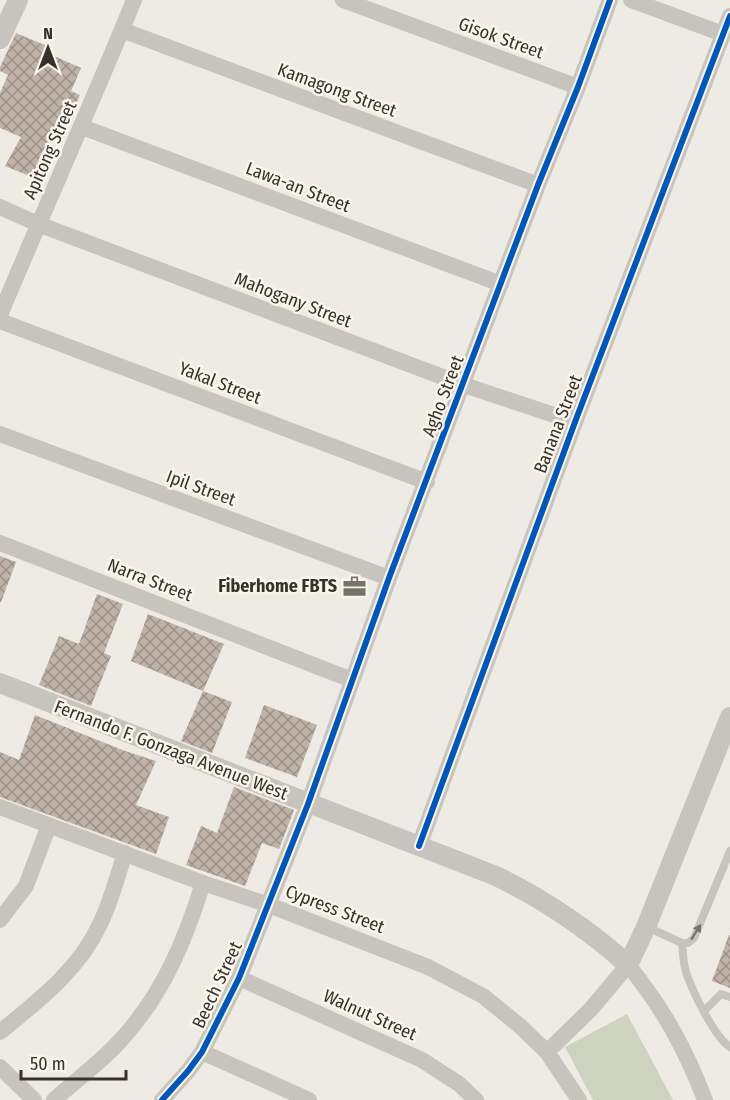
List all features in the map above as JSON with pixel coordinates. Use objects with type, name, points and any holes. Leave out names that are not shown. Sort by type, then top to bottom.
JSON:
[{"type":"street","points":[[0,39],[18,0]]},
{"type":"street","name":"Apitong Street","points":[[0,315],[82,127],[134,0]]},
{"type":"street","name":"Gisok Street","points":[[343,0],[578,87]]},
{"type":"street","name":"Agho Street","points":[[308,804],[389,578],[610,0]]},
{"type":"street","points":[[631,0],[723,34]]},
{"type":"street","name":"Banana Street","points":[[419,846],[575,422],[730,16]]},
{"type":"street","name":"Kamagong Street","points":[[122,30],[538,186]]},
{"type":"street","name":"Lawa-an Street","points":[[82,127],[501,284]]},
{"type":"street","name":"Mahogany Street","points":[[0,207],[38,224],[464,385],[575,422]]},
{"type":"street","name":"Yakal Street","points":[[0,321],[426,482]]},
{"type":"street","name":"Ipil Street","points":[[0,434],[389,578]]},
{"type":"street","name":"Narra Street","points":[[0,543],[352,680]]},
{"type":"street","name":"Fernando F. Gonzaga Avenue West","points":[[0,683],[496,876],[524,889],[572,920],[604,943],[628,965]]},
{"type":"street","points":[[547,1052],[591,1009],[628,965],[725,746],[730,717]]},
{"type":"street","name":"Beech Street","points":[[162,1100],[202,1052],[239,978],[308,804]]},
{"type":"street","name":"Cypress Street","points":[[0,807],[203,883],[269,905],[428,967],[483,996],[520,1026],[547,1052],[579,1100]]},
{"type":"street","points":[[0,920],[26,886],[49,825]]},
{"type":"street","points":[[0,1032],[43,998],[78,961],[101,923],[125,853]]},
{"type":"street","points":[[54,1100],[119,1042],[148,1007],[176,957],[192,919],[203,883]]},
{"type":"street","points":[[628,965],[666,1015],[680,1041],[705,1100]]},
{"type":"street","name":"Walnut Street","points":[[239,978],[422,1060],[459,1084],[476,1100]]},
{"type":"street","points":[[202,1052],[309,1100]]},
{"type":"street","points":[[0,1067],[34,1100]]},
{"type":"lane","points":[[646,927],[682,943],[688,943],[694,938],[730,851]]},
{"type":"lane","points":[[682,943],[686,973],[704,1011],[724,1043],[730,1047]]},
{"type":"lane","points":[[704,1011],[721,994],[730,997]]},
{"type":"green space","points":[[627,1014],[673,1100],[593,1100],[565,1047]]},
{"type":"building","points":[[16,33],[47,46],[45,52],[81,68],[71,91],[80,95],[60,137],[54,134],[46,152],[43,150],[32,177],[5,166],[21,137],[0,128],[0,93],[8,75],[0,71],[0,67]]},
{"type":"building","points":[[0,556],[16,562],[1,602],[0,602]]},
{"type":"building","points":[[97,594],[123,604],[104,653],[111,656],[91,706],[39,685],[59,636],[79,644]]},
{"type":"building","points":[[148,614],[224,644],[203,691],[131,661]]},
{"type":"building","points":[[203,691],[232,702],[212,753],[181,741]]},
{"type":"building","points":[[264,705],[317,725],[297,777],[245,758]]},
{"type":"building","points":[[35,715],[156,761],[136,805],[169,817],[156,854],[0,797],[0,752],[19,760]]},
{"type":"building","points":[[234,787],[294,810],[279,849],[262,843],[245,886],[186,865],[201,826],[217,833]]},
{"type":"building","points":[[730,935],[730,988],[712,981]]},
{"type":"cycle path","points":[[162,1100],[202,1052],[239,978],[308,804],[389,578],[610,0]]},
{"type":"cycle path","points":[[419,846],[575,422],[730,16]]},
{"type":"place","name":"Fiberhome FBTS","points":[[355,586]]}]
